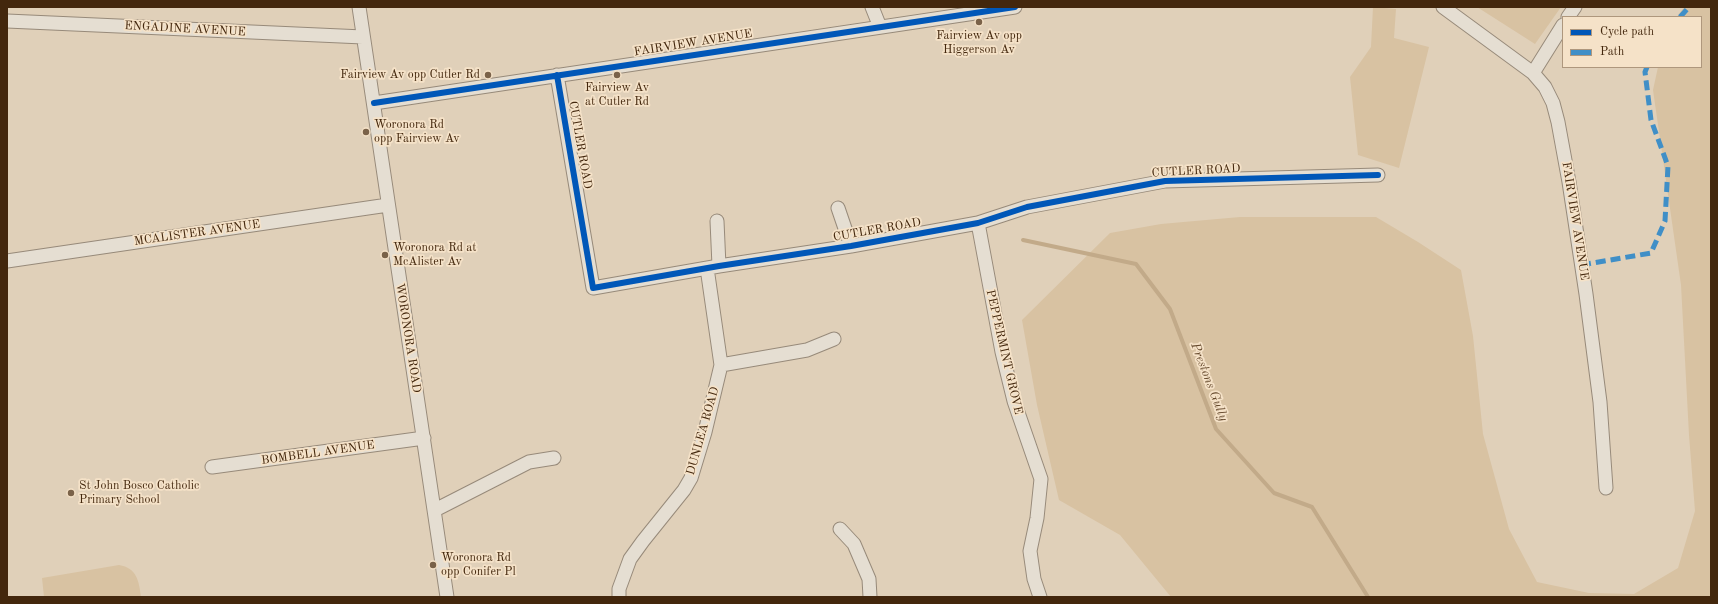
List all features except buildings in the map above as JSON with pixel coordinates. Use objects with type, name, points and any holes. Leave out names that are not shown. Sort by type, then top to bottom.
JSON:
[{"type":"street","name":"WORONORA ROAD","points":[[359,7],[447,597]]},
{"type":"street","points":[[872,7],[880,26]]},
{"type":"street","name":"FAIRVIEW AVENUE","points":[[374,103],[880,26],[1015,7]]},
{"type":"street","name":"FAIRVIEW AVENUE","points":[[1443,7],[1533,73],[1545,87],[1553,103],[1560,129],[1587,302],[1600,402],[1606,488]]},
{"type":"street","points":[[1569,16],[1575,7]]},
{"type":"street","name":"ENGADINE AVENUE","points":[[7,21],[363,37]]},
{"type":"street","points":[[1533,73],[1562,27]]},
{"type":"street","name":"CUTLER ROAD","points":[[557,75],[594,288],[713,267],[851,246],[978,223],[1027,207],[1165,181],[1378,175]]},
{"type":"street","name":"MCALISTER AVENUE","points":[[7,261],[388,205]]},
{"type":"street","points":[[838,208],[851,246]]},
{"type":"street","name":"DUNLEA ROAD","points":[[619,597],[619,589],[630,559],[684,490],[691,478],[699,454],[722,365],[713,267],[717,221]]},
{"type":"street","name":"PEPPERMINT GROVE","points":[[978,223],[1002,352],[1012,394],[1041,479],[1037,518],[1030,551],[1034,579],[1040,597]]},
{"type":"street","points":[[722,365],[807,350],[834,339]]},
{"type":"street","name":"BOMBELL AVENUE","points":[[212,467],[424,438]]},
{"type":"street","points":[[435,510],[529,462],[554,458]]},
{"type":"street","points":[[840,529],[854,544],[869,579],[870,597]]},
{"type":"shaded area","points":[[1373,7],[1396,9],[1394,38],[1429,47],[1399,168],[1358,155],[1350,77],[1371,47]]},
{"type":"shaded area","points":[[1477,7],[1561,7],[1535,44]]},
{"type":"shaded area","points":[[1684,7],[1711,7],[1711,597],[1171,597],[1120,535],[1059,500],[1037,405],[1022,320],[1110,233],[1161,224],[1240,217],[1376,217],[1461,270],[1473,336],[1483,434],[1509,529],[1537,582],[1589,593],[1634,594],[1678,568],[1695,511],[1689,435],[1681,285],[1653,90],[1658,68],[1702,68],[1702,16],[1678,16]]},
{"type":"shaded area","points":[[119,565],[130,569],[136,576],[141,597],[44,597],[42,578]]},
{"type":"waterway","name":"Prestons Gully","points":[[1023,240],[1136,264],[1170,309],[1216,429],[1274,493],[1312,507],[1368,597]]},
{"type":"marked path","points":[[1681,16],[1689,7]]},
{"type":"marked path","points":[[1581,265],[1651,253],[1665,221],[1668,166],[1651,120],[1645,72],[1647,68]]},
{"type":"cycle path","points":[[374,103],[1015,7]]},
{"type":"cycle path","points":[[557,75],[593,288],[719,266],[851,246],[978,223],[1027,207],[1165,181],[1378,175]]},
{"type":"place","name":"Fairview Av opp Higgerson Av","points":[[979,22]]},
{"type":"place","name":"Fairview Av opp Cutler Rd","points":[[488,75]]},
{"type":"place","name":"Fairview Av at Cutler Rd","points":[[617,75]]},
{"type":"place","name":"Woronora Rd opp Fairview Av","points":[[366,132]]},
{"type":"place","name":"Woronora Rd at McAlister Av","points":[[385,255]]},
{"type":"place","name":"St John Bosco Catholic Primary School","points":[[71,493]]},
{"type":"place","name":"Woronora Rd opp Conifer Pl","points":[[433,565]]}]
